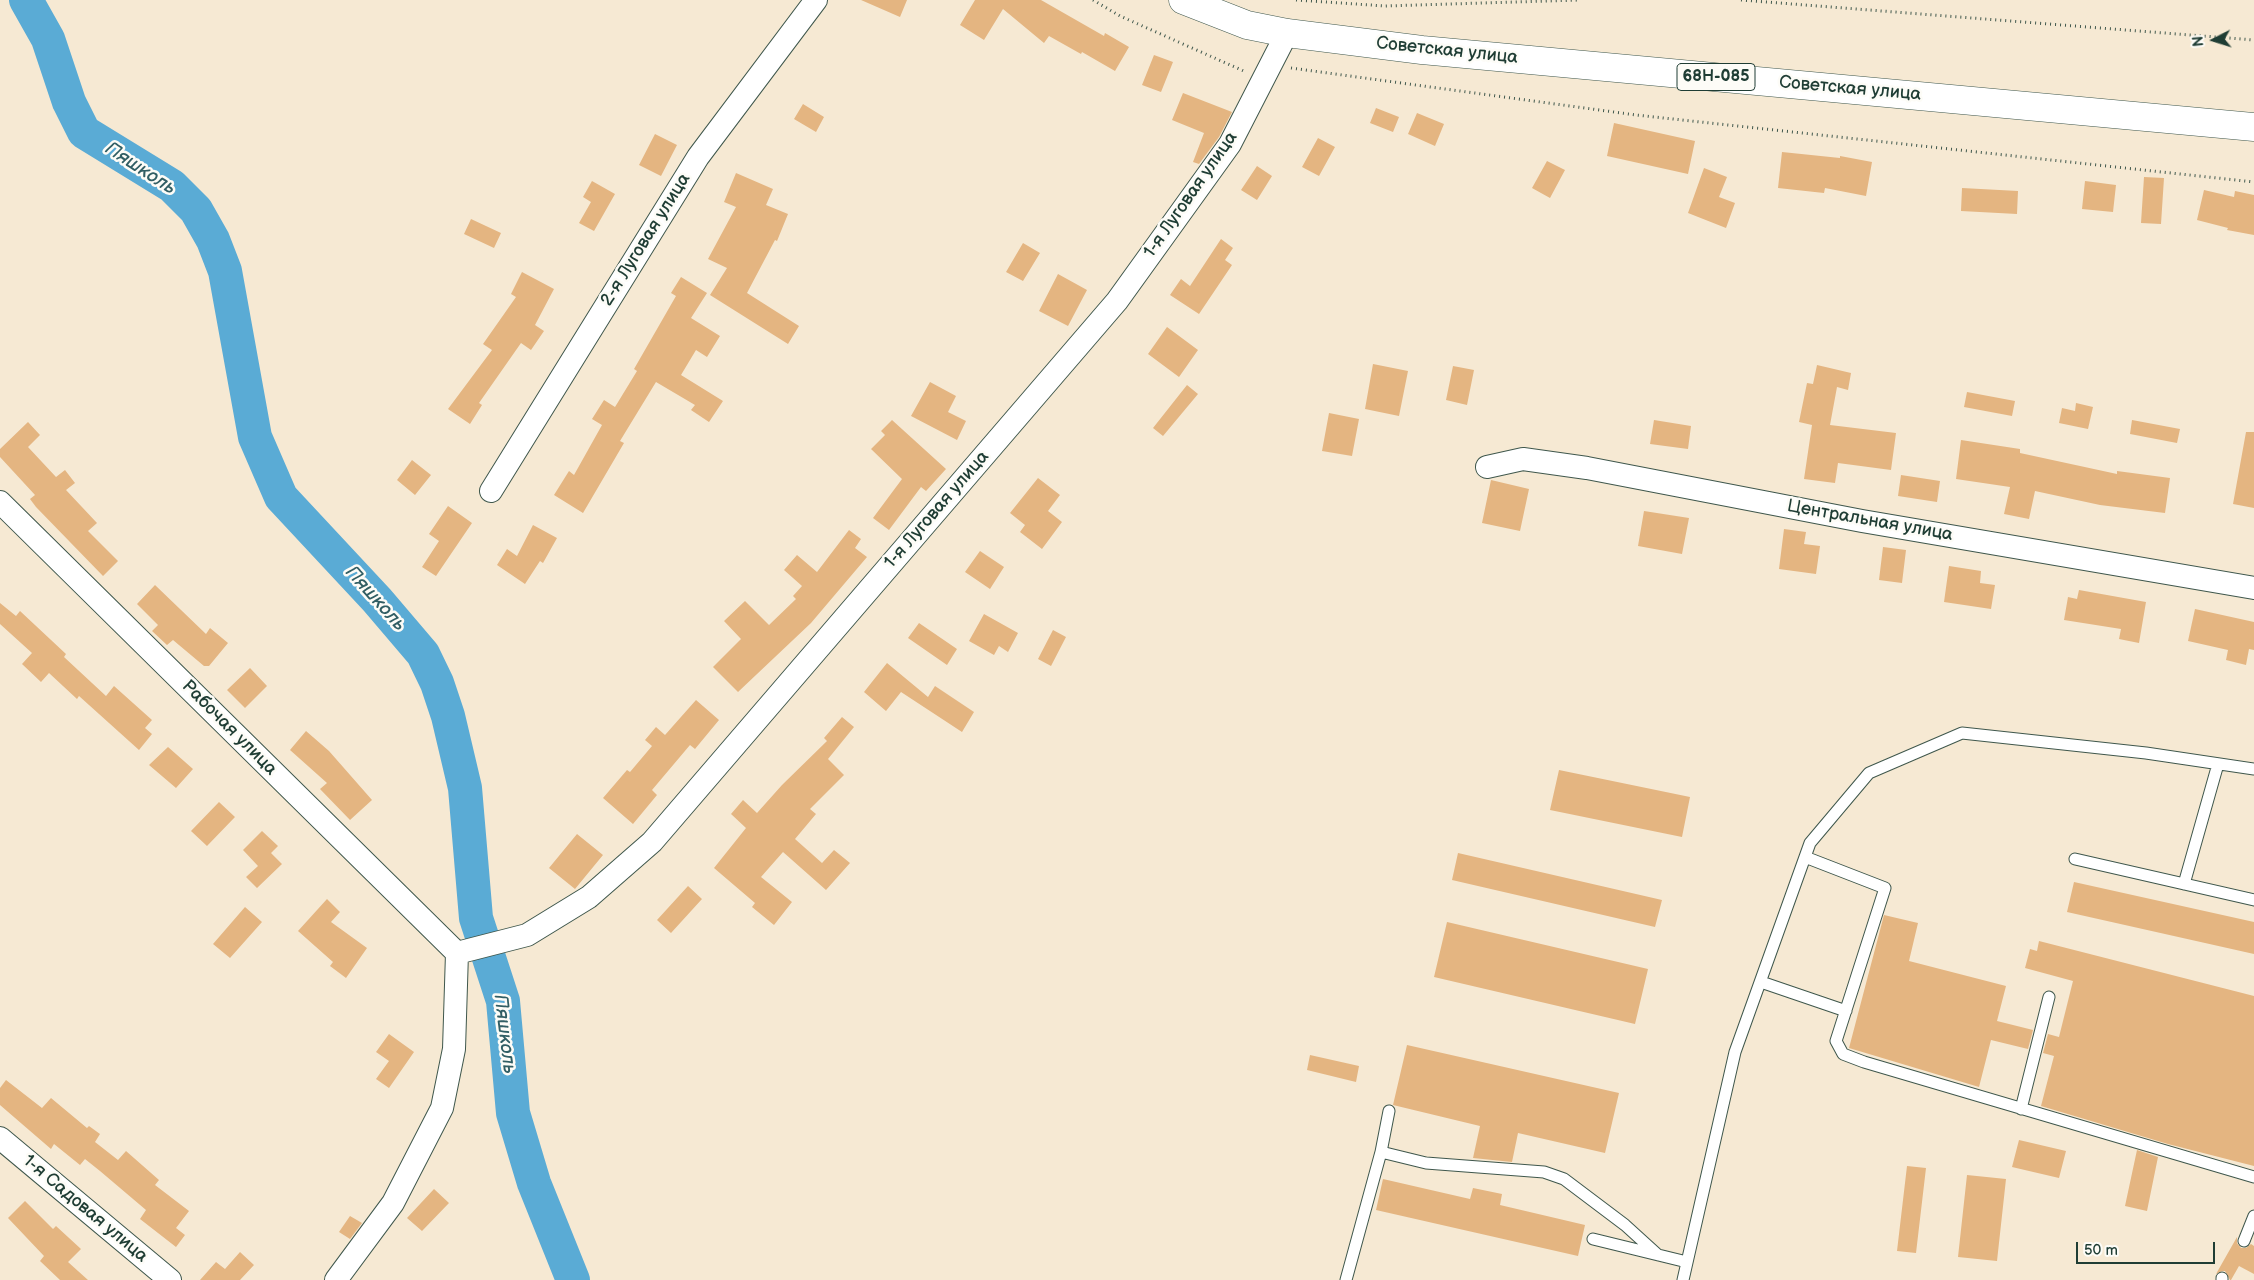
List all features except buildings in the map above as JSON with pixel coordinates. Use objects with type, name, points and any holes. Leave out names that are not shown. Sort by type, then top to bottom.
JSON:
[{"type":"main road","name":"Советская улица","points":[[1183,0],[1247,25],[1287,33],[1422,50],[2254,127]]},
{"type":"street","name":"2-я Луговая улица","points":[[491,491],[698,157],[816,0]]},
{"type":"street","name":"1-я Луговая улица","points":[[457,953],[527,935],[589,897],[652,842],[1117,301],[1230,144],[1287,33]]},
{"type":"street","name":"Центральная улица","points":[[1487,467],[1523,459],[1588,468],[1862,521],[2254,588]]},
{"type":"street","name":"Рабочая улица","points":[[0,502],[457,953]]},
{"type":"street","points":[[336,1280],[392,1204],[442,1108],[454,1049],[457,953]]},
{"type":"street","name":"1-я Садовая улица","points":[[0,1138],[170,1280]]},
{"type":"lane","points":[[1683,1280],[1735,1052],[1810,843],[1869,773],[1962,733],[2146,753],[2254,769]]},
{"type":"lane","points":[[2184,884],[2218,764]]},
{"type":"lane","points":[[1805,857],[1885,888],[1836,1040],[1843,1054],[1864,1062],[2254,1177]]},
{"type":"lane","points":[[2075,859],[2254,900]]},
{"type":"lane","points":[[1761,982],[1846,1011]]},
{"type":"lane","points":[[2021,1108],[2049,997]]},
{"type":"lane","points":[[1346,1280],[1381,1152],[1389,1111]]},
{"type":"lane","points":[[1381,1152],[1426,1163],[1544,1172],[1564,1179],[1625,1225],[1658,1256]]},
{"type":"lane","points":[[2244,1240],[2254,1216]]},
{"type":"lane","points":[[1593,1239],[1687,1262]]},
{"type":"path","points":[[1093,0],[1120,16],[1267,72],[1636,115],[2254,182]]},
{"type":"path","points":[[1296,0],[1385,6],[1580,0]]},
{"type":"path","points":[[1741,0],[2254,40]]},
{"type":"waterway","name":"Пяшколь","points":[[26,0],[48,39],[69,102],[84,132],[172,186],[196,210],[213,240],[225,271],[255,437],[281,497],[377,600],[423,654],[437,683],[448,716],[465,788],[476,918],[503,1001],[513,1113],[534,1183],[573,1280]]}]
